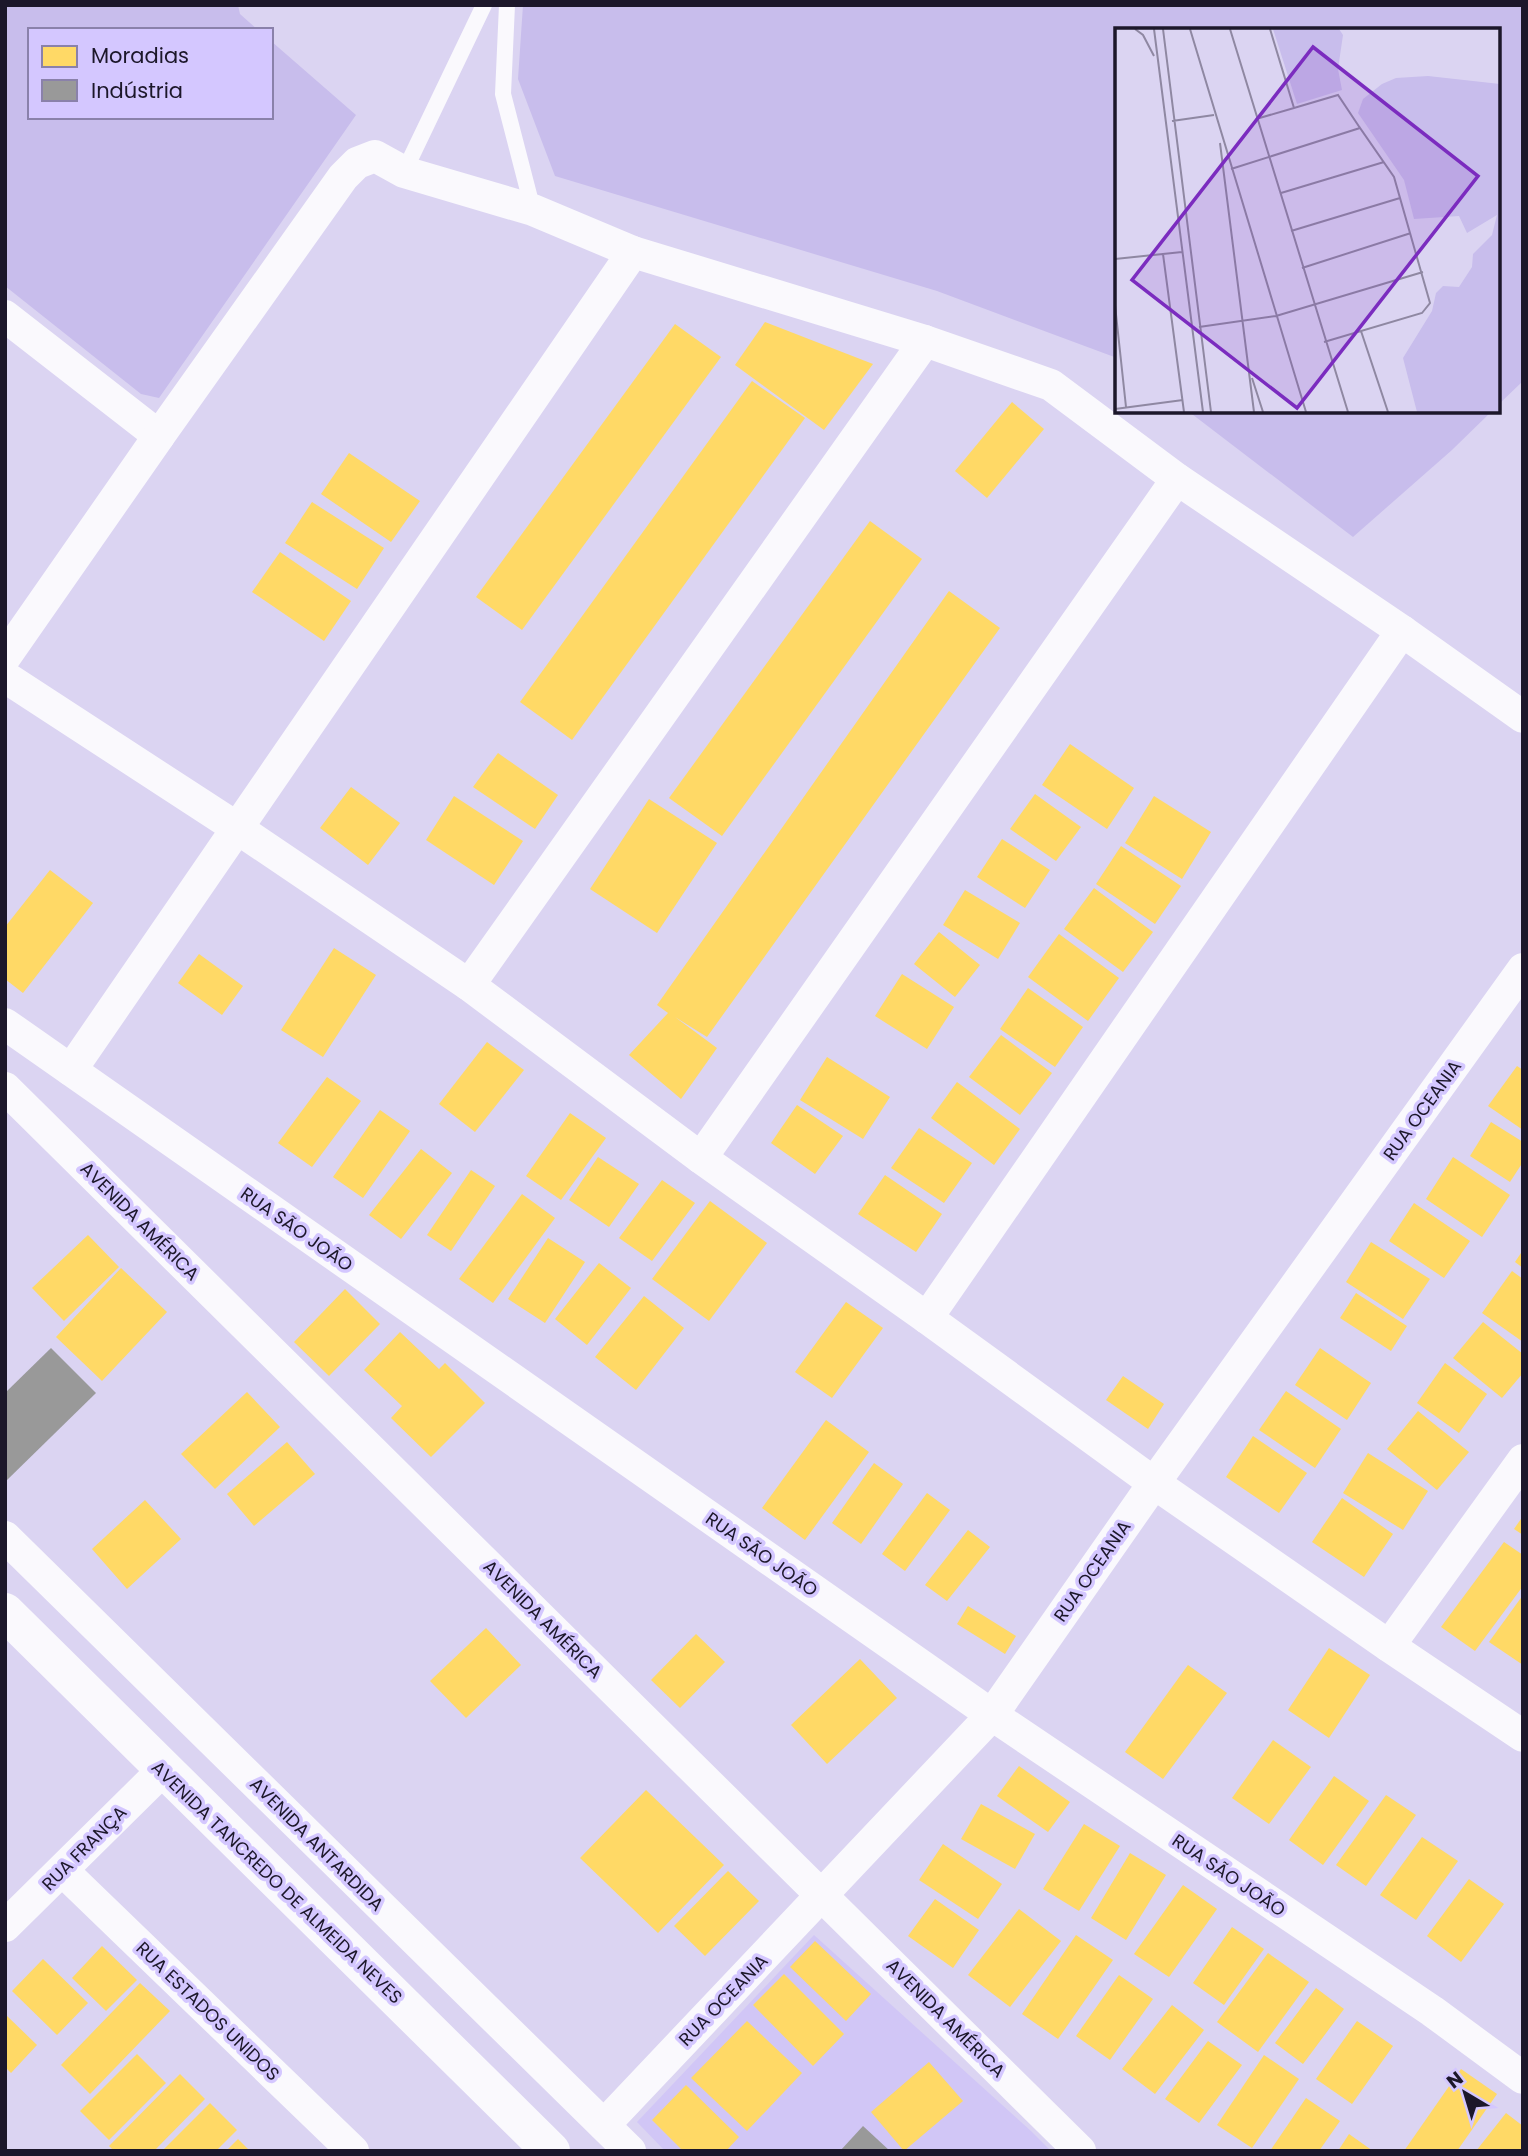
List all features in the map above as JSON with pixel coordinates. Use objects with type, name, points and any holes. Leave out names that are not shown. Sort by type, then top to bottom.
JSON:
[{"type":"main road","name":"AVENIDA TANCREDO DE ALMEIDA NEVES","points":[[5,1612],[551,2151]]},
{"type":"street","points":[[5,657],[343,177],[357,163],[375,156],[404,172],[533,210],[633,252],[925,341],[1051,385],[1177,479],[1402,631],[1523,717]]},
{"type":"street","points":[[71,1070],[633,252]]},
{"type":"street","points":[[5,316],[159,436]]},
{"type":"street","points":[[469,985],[925,341]]},
{"type":"street","points":[[701,1158],[1177,479]]},
{"type":"street","points":[[927,1318],[1402,631]]},
{"type":"street","points":[[5,677],[237,828],[469,985],[701,1158],[1154,1483],[1388,1646],[1523,1736]]},
{"type":"street","name":"RUA OCEANIA","points":[[604,2126],[992,1715],[1154,1483],[1523,969]]},
{"type":"street","name":"RUA SÃO JOÃO","points":[[5,1024],[992,1715],[1432,2011],[1523,2078]]},
{"type":"street","name":"AVENIDA AMÉRICA","points":[[5,1088],[1069,2140],[1091,2151]]},
{"type":"street","points":[[1388,1646],[1523,1460]]},
{"type":"street","name":"AVENIDA ANTARDIDA","points":[[5,1537],[630,2151]]},
{"type":"street","name":"RUA FRANÇA","points":[[5,1926],[163,1770]]},
{"type":"street","name":"RUA ESTADOS UNIDOS","points":[[63,1871],[353,2151]]},
{"type":"lane","points":[[404,172],[484,5]]},
{"type":"lane","points":[[508,5],[503,94],[533,210]]},
{"type":"shaded area","points":[[5,5],[238,5],[240,14],[256,28],[28,28],[28,119],[273,119],[273,43],[356,115],[159,398],[141,394],[5,286]]},
{"type":"shaded area","points":[[523,5],[1523,5],[1523,381],[1500,403],[1500,28],[1115,28],[1115,357],[937,291],[555,176],[518,79]]},
{"type":"shaded area","points":[[1191,413],[1490,413],[1353,537]]},
{"type":"shaded area","points":[[814,1935],[1051,2151],[665,2151],[637,2122]]},
{"type":"building: Moradias","points":[[765,322],[873,364],[824,430],[735,365]]},
{"type":"building: Moradias","points":[[675,324],[721,357],[522,630],[476,597]]},
{"type":"building: Moradias","points":[[752,381],[805,418],[572,740],[520,702]]},
{"type":"building: Moradias","points":[[1012,402],[1044,429],[987,498],[955,471]]},
{"type":"building: Moradias","points":[[349,453],[420,501],[391,542],[321,494]]},
{"type":"building: Moradias","points":[[312,502],[384,548],[357,589],[285,543]]},
{"type":"building: Moradias","points":[[870,521],[922,559],[722,836],[669,798]]},
{"type":"building: Moradias","points":[[280,552],[351,601],[324,641],[252,592]]},
{"type":"building: Moradias","points":[[949,591],[1000,628],[707,1037],[675,1017],[717,1048],[681,1099],[629,1055],[668,1013],[657,1005]]},
{"type":"building: Moradias","points":[[1070,744],[1134,788],[1107,829],[1042,785]]},
{"type":"building: Moradias","points":[[498,753],[558,795],[535,829],[473,787]]},
{"type":"building: Moradias","points":[[351,787],[400,823],[368,865],[320,828]]},
{"type":"building: Moradias","points":[[1035,794],[1081,827],[1056,861],[1010,829]]},
{"type":"building: Moradias","points":[[454,796],[523,841],[494,885],[426,840]]},
{"type":"building: Moradias","points":[[1154,796],[1211,832],[1182,879],[1125,843]]},
{"type":"building: Moradias","points":[[649,799],[717,843],[657,933],[590,889]]},
{"type":"building: Moradias","points":[[1002,839],[1050,870],[1025,908],[977,877]]},
{"type":"building: Moradias","points":[[1121,846],[1181,886],[1155,924],[1096,884]]},
{"type":"building: Moradias","points":[[50,870],[93,903],[23,993],[5,979],[5,927]]},
{"type":"building: Moradias","points":[[1094,888],[1153,932],[1123,972],[1064,929]]},
{"type":"building: Moradias","points":[[965,890],[1020,923],[998,959],[943,925]]},
{"type":"building: Moradias","points":[[939,932],[980,965],[955,997],[914,964]]},
{"type":"building: Moradias","points":[[1059,934],[1119,978],[1088,1021],[1028,977]]},
{"type":"building: Moradias","points":[[334,948],[376,975],[323,1057],[281,1030]]},
{"type":"building: Moradias","points":[[199,954],[243,986],[222,1015],[178,983]]},
{"type":"building: Moradias","points":[[902,974],[954,1007],[927,1049],[875,1016]]},
{"type":"building: Moradias","points":[[1028,988],[1083,1027],[1055,1067],[1000,1029]]},
{"type":"building: Moradias","points":[[1001,1035],[1052,1073],[1020,1115],[969,1077]]},
{"type":"building: Moradias","points":[[487,1042],[524,1070],[475,1132],[439,1104]]},
{"type":"building: Moradias","points":[[827,1057],[890,1097],[863,1139],[800,1100]]},
{"type":"building: Moradias","points":[[1517,1066],[1523,1070],[1523,1130],[1488,1106]]},
{"type":"building: Moradias","points":[[327,1077],[361,1101],[312,1167],[278,1143]]},
{"type":"building: Moradias","points":[[957,1082],[1020,1129],[994,1165],[931,1118]]},
{"type":"building: Moradias","points":[[797,1105],[843,1136],[815,1174],[771,1143]]},
{"type":"building: Moradias","points":[[380,1110],[410,1131],[363,1198],[333,1177]]},
{"type":"building: Moradias","points":[[570,1113],[606,1138],[561,1200],[526,1176]]},
{"type":"building: Moradias","points":[[1491,1122],[1523,1142],[1523,1162],[1510,1182],[1470,1156]]},
{"type":"building: Moradias","points":[[919,1128],[972,1163],[944,1203],[891,1168]]},
{"type":"building: Moradias","points":[[421,1149],[452,1173],[401,1239],[369,1215]]},
{"type":"building: Moradias","points":[[598,1157],[639,1184],[609,1227],[569,1200]]},
{"type":"building: Moradias","points":[[1453,1157],[1510,1195],[1482,1237],[1426,1199]]},
{"type":"building: Moradias","points":[[471,1170],[495,1186],[451,1251],[427,1235]]},
{"type":"building: Moradias","points":[[885,1175],[942,1214],[916,1252],[858,1214]]},
{"type":"building: Moradias","points":[[662,1180],[695,1203],[652,1261],[619,1238]]},
{"type":"building: Moradias","points":[[522,1194],[555,1218],[493,1303],[459,1279]]},
{"type":"building: Moradias","points":[[710,1201],[767,1243],[709,1321],[652,1279]]},
{"type":"building: Moradias","points":[[1414,1203],[1470,1241],[1444,1278],[1389,1241]]},
{"type":"building: Moradias","points":[[88,1235],[119,1267],[64,1321],[32,1288]]},
{"type":"building: Moradias","points":[[548,1238],[585,1262],[545,1323],[508,1299]]},
{"type":"building: Moradias","points":[[1371,1242],[1430,1279],[1403,1319],[1346,1282]]},
{"type":"building: Moradias","points":[[1523,1250],[1523,1268],[1515,1262]]},
{"type":"building: Moradias","points":[[599,1263],[631,1288],[587,1345],[555,1319]]},
{"type":"building: Moradias","points":[[121,1268],[167,1312],[102,1381],[56,1337]]},
{"type":"building: Moradias","points":[[1512,1271],[1523,1279],[1523,1342],[1482,1313]]},
{"type":"building: Moradias","points":[[345,1289],[380,1324],[329,1376],[294,1342]]},
{"type":"building: Moradias","points":[[1356,1293],[1407,1326],[1391,1351],[1340,1318]]},
{"type":"building: Moradias","points":[[644,1296],[684,1328],[636,1390],[595,1357]]},
{"type":"building: Moradias","points":[[846,1302],[883,1328],[832,1398],[795,1372]]},
{"type":"building: Moradias","points":[[1483,1322],[1523,1354],[1523,1373],[1502,1398],[1453,1358]]},
{"type":"building: Moradias","points":[[400,1332],[439,1369],[445,1363],[485,1403],[431,1457],[391,1418],[402,1406],[364,1370]]},
{"type":"building: Moradias","points":[[1320,1348],[1371,1383],[1347,1420],[1295,1385]]},
{"type":"building: Moradias","points":[[1445,1363],[1487,1394],[1459,1433],[1417,1403]]},
{"type":"building: Moradias","points":[[1123,1376],[1164,1404],[1148,1429],[1106,1400]]},
{"type":"building: Moradias","points":[[1286,1391],[1341,1429],[1315,1468],[1259,1430]]},
{"type":"building: Moradias","points":[[247,1392],[280,1427],[215,1489],[181,1454]]},
{"type":"building: Moradias","points":[[1418,1411],[1469,1452],[1437,1490],[1387,1449]]},
{"type":"building: Moradias","points":[[826,1420],[869,1452],[805,1540],[762,1508]]},
{"type":"building: Moradias","points":[[1253,1436],[1307,1473],[1279,1513],[1226,1477]]},
{"type":"building: Moradias","points":[[287,1442],[315,1474],[254,1526],[227,1494]]},
{"type":"building: Moradias","points":[[1368,1453],[1428,1491],[1403,1530],[1343,1493]]},
{"type":"building: Moradias","points":[[874,1463],[903,1484],[861,1544],[832,1523]]},
{"type":"building: Moradias","points":[[927,1493],[950,1510],[905,1571],[882,1554]]},
{"type":"building: Moradias","points":[[1342,1498],[1393,1534],[1364,1577],[1312,1542]]},
{"type":"building: Moradias","points":[[145,1500],[181,1539],[127,1589],[92,1549]]},
{"type":"building: Moradias","points":[[1523,1516],[1523,1535],[1514,1529]]},
{"type":"building: Moradias","points":[[968,1530],[990,1547],[947,1601],[925,1585]]},
{"type":"building: Moradias","points":[[1504,1542],[1523,1555],[1523,1586],[1475,1651],[1441,1627]]},
{"type":"building: Moradias","points":[[1523,1595],[1523,1665],[1489,1642]]},
{"type":"building: Moradias","points":[[968,1606],[1016,1636],[1005,1654],[957,1624]]},
{"type":"building: Moradias","points":[[486,1628],[521,1665],[466,1718],[430,1681]]},
{"type":"building: Moradias","points":[[696,1634],[725,1662],[680,1708],[651,1680]]},
{"type":"building: Moradias","points":[[1329,1648],[1370,1675],[1329,1738],[1288,1710]]},
{"type":"building: Moradias","points":[[860,1659],[897,1698],[827,1764],[791,1725]]},
{"type":"building: Moradias","points":[[1188,1665],[1227,1693],[1163,1779],[1125,1752]]},
{"type":"building: Moradias","points":[[1273,1740],[1311,1767],[1269,1824],[1232,1798]]},
{"type":"building: Moradias","points":[[1019,1766],[1070,1802],[1048,1832],[997,1796]]},
{"type":"building: Moradias","points":[[1334,1776],[1369,1801],[1323,1865],[1289,1840]]},
{"type":"building: Moradias","points":[[646,1790],[724,1865],[658,1933],[580,1858]]},
{"type":"building: Moradias","points":[[1386,1795],[1416,1815],[1366,1886],[1336,1865]]},
{"type":"building: Moradias","points":[[981,1804],[1035,1834],[1015,1869],[961,1839]]},
{"type":"building: Moradias","points":[[1084,1824],[1120,1846],[1079,1911],[1043,1889]]},
{"type":"building: Moradias","points":[[1422,1837],[1458,1861],[1416,1920],[1380,1895]]},
{"type":"building: Moradias","points":[[943,1844],[1002,1884],[978,1919],[919,1880]]},
{"type":"building: Moradias","points":[[1130,1853],[1166,1875],[1126,1940],[1091,1918]]},
{"type":"building: Moradias","points":[[728,1871],[759,1901],[705,1956],[674,1926]]},
{"type":"building: Moradias","points":[[1469,1879],[1504,1904],[1461,1962],[1427,1936]]},
{"type":"building: Moradias","points":[[1183,1885],[1217,1909],[1169,1977],[1134,1954]]},
{"type":"building: Moradias","points":[[935,1899],[979,1930],[953,1968],[908,1936]]},
{"type":"building: Moradias","points":[[1019,1909],[1061,1941],[1010,2007],[968,1975]]},
{"type":"building: Moradias","points":[[1232,1927],[1264,1949],[1224,2005],[1193,1983]]},
{"type":"building: Moradias","points":[[1076,1935],[1113,1960],[1058,2039],[1022,2014]]},
{"type":"building: Moradias","points":[[815,1941],[871,1994],[846,2021],[790,1967]]},
{"type":"building: Moradias","points":[[102,1946],[137,1980],[106,2011],[72,1978]]},
{"type":"building: Moradias","points":[[1268,1953],[1309,1982],[1258,2052],[1217,2022]]},
{"type":"building: Moradias","points":[[43,1959],[88,2003],[57,2035],[12,1991]]},
{"type":"building: Moradias","points":[[784,1974],[844,2034],[813,2066],[753,2005]]},
{"type":"building: Moradias","points":[[1119,1975],[1153,1999],[1110,2060],[1076,2036]]},
{"type":"building: Moradias","points":[[140,1983],[170,2011],[90,2094],[61,2065]]},
{"type":"building: Moradias","points":[[1316,1988],[1344,2009],[1303,2064],[1275,2043]]},
{"type":"building: Moradias","points":[[1172,2005],[1204,2030],[1155,2094],[1122,2069]]},
{"type":"building: Moradias","points":[[5,2014],[37,2045],[11,2073],[5,2067]]},
{"type":"building: Moradias","points":[[747,2021],[802,2073],[747,2131],[691,2078]]},
{"type":"building: Moradias","points":[[1357,2021],[1393,2046],[1352,2104],[1316,2079]]},
{"type":"building: Moradias","points":[[1208,2041],[1242,2065],[1199,2123],[1165,2099]]},
{"type":"building: Moradias","points":[[137,2054],[166,2083],[109,2140],[80,2111]]},
{"type":"building: Moradias","points":[[1264,2055],[1299,2079],[1252,2148],[1217,2125]]},
{"type":"building: Moradias","points":[[929,2062],[963,2101],[904,2151],[871,2112]]},
{"type":"building: Moradias","points":[[1461,2069],[1497,2094],[1457,2151],[1404,2151]]},
{"type":"building: Moradias","points":[[180,2074],[205,2099],[154,2151],[114,2151],[109,2146]]},
{"type":"building: Moradias","points":[[686,2085],[739,2137],[726,2151],[683,2151],[652,2120]]},
{"type":"building: Moradias","points":[[1306,2098],[1340,2121],[1319,2151],[1270,2151]]},
{"type":"building: Moradias","points":[[210,2103],[237,2130],[216,2151],[162,2151]]},
{"type":"building: Moradias","points":[[1506,2113],[1523,2126],[1523,2151],[1476,2151]]},
{"type":"building: Moradias","points":[[1349,2134],[1373,2151],[1338,2151]]},
{"type":"building: Moradias","points":[[238,2139],[250,2151],[226,2151]]},
{"type":"building: Indústria","points":[[51,1348],[96,1393],[5,1482],[5,1393]]},
{"type":"building: Indústria","points":[[863,2126],[890,2151],[840,2151]]}]
